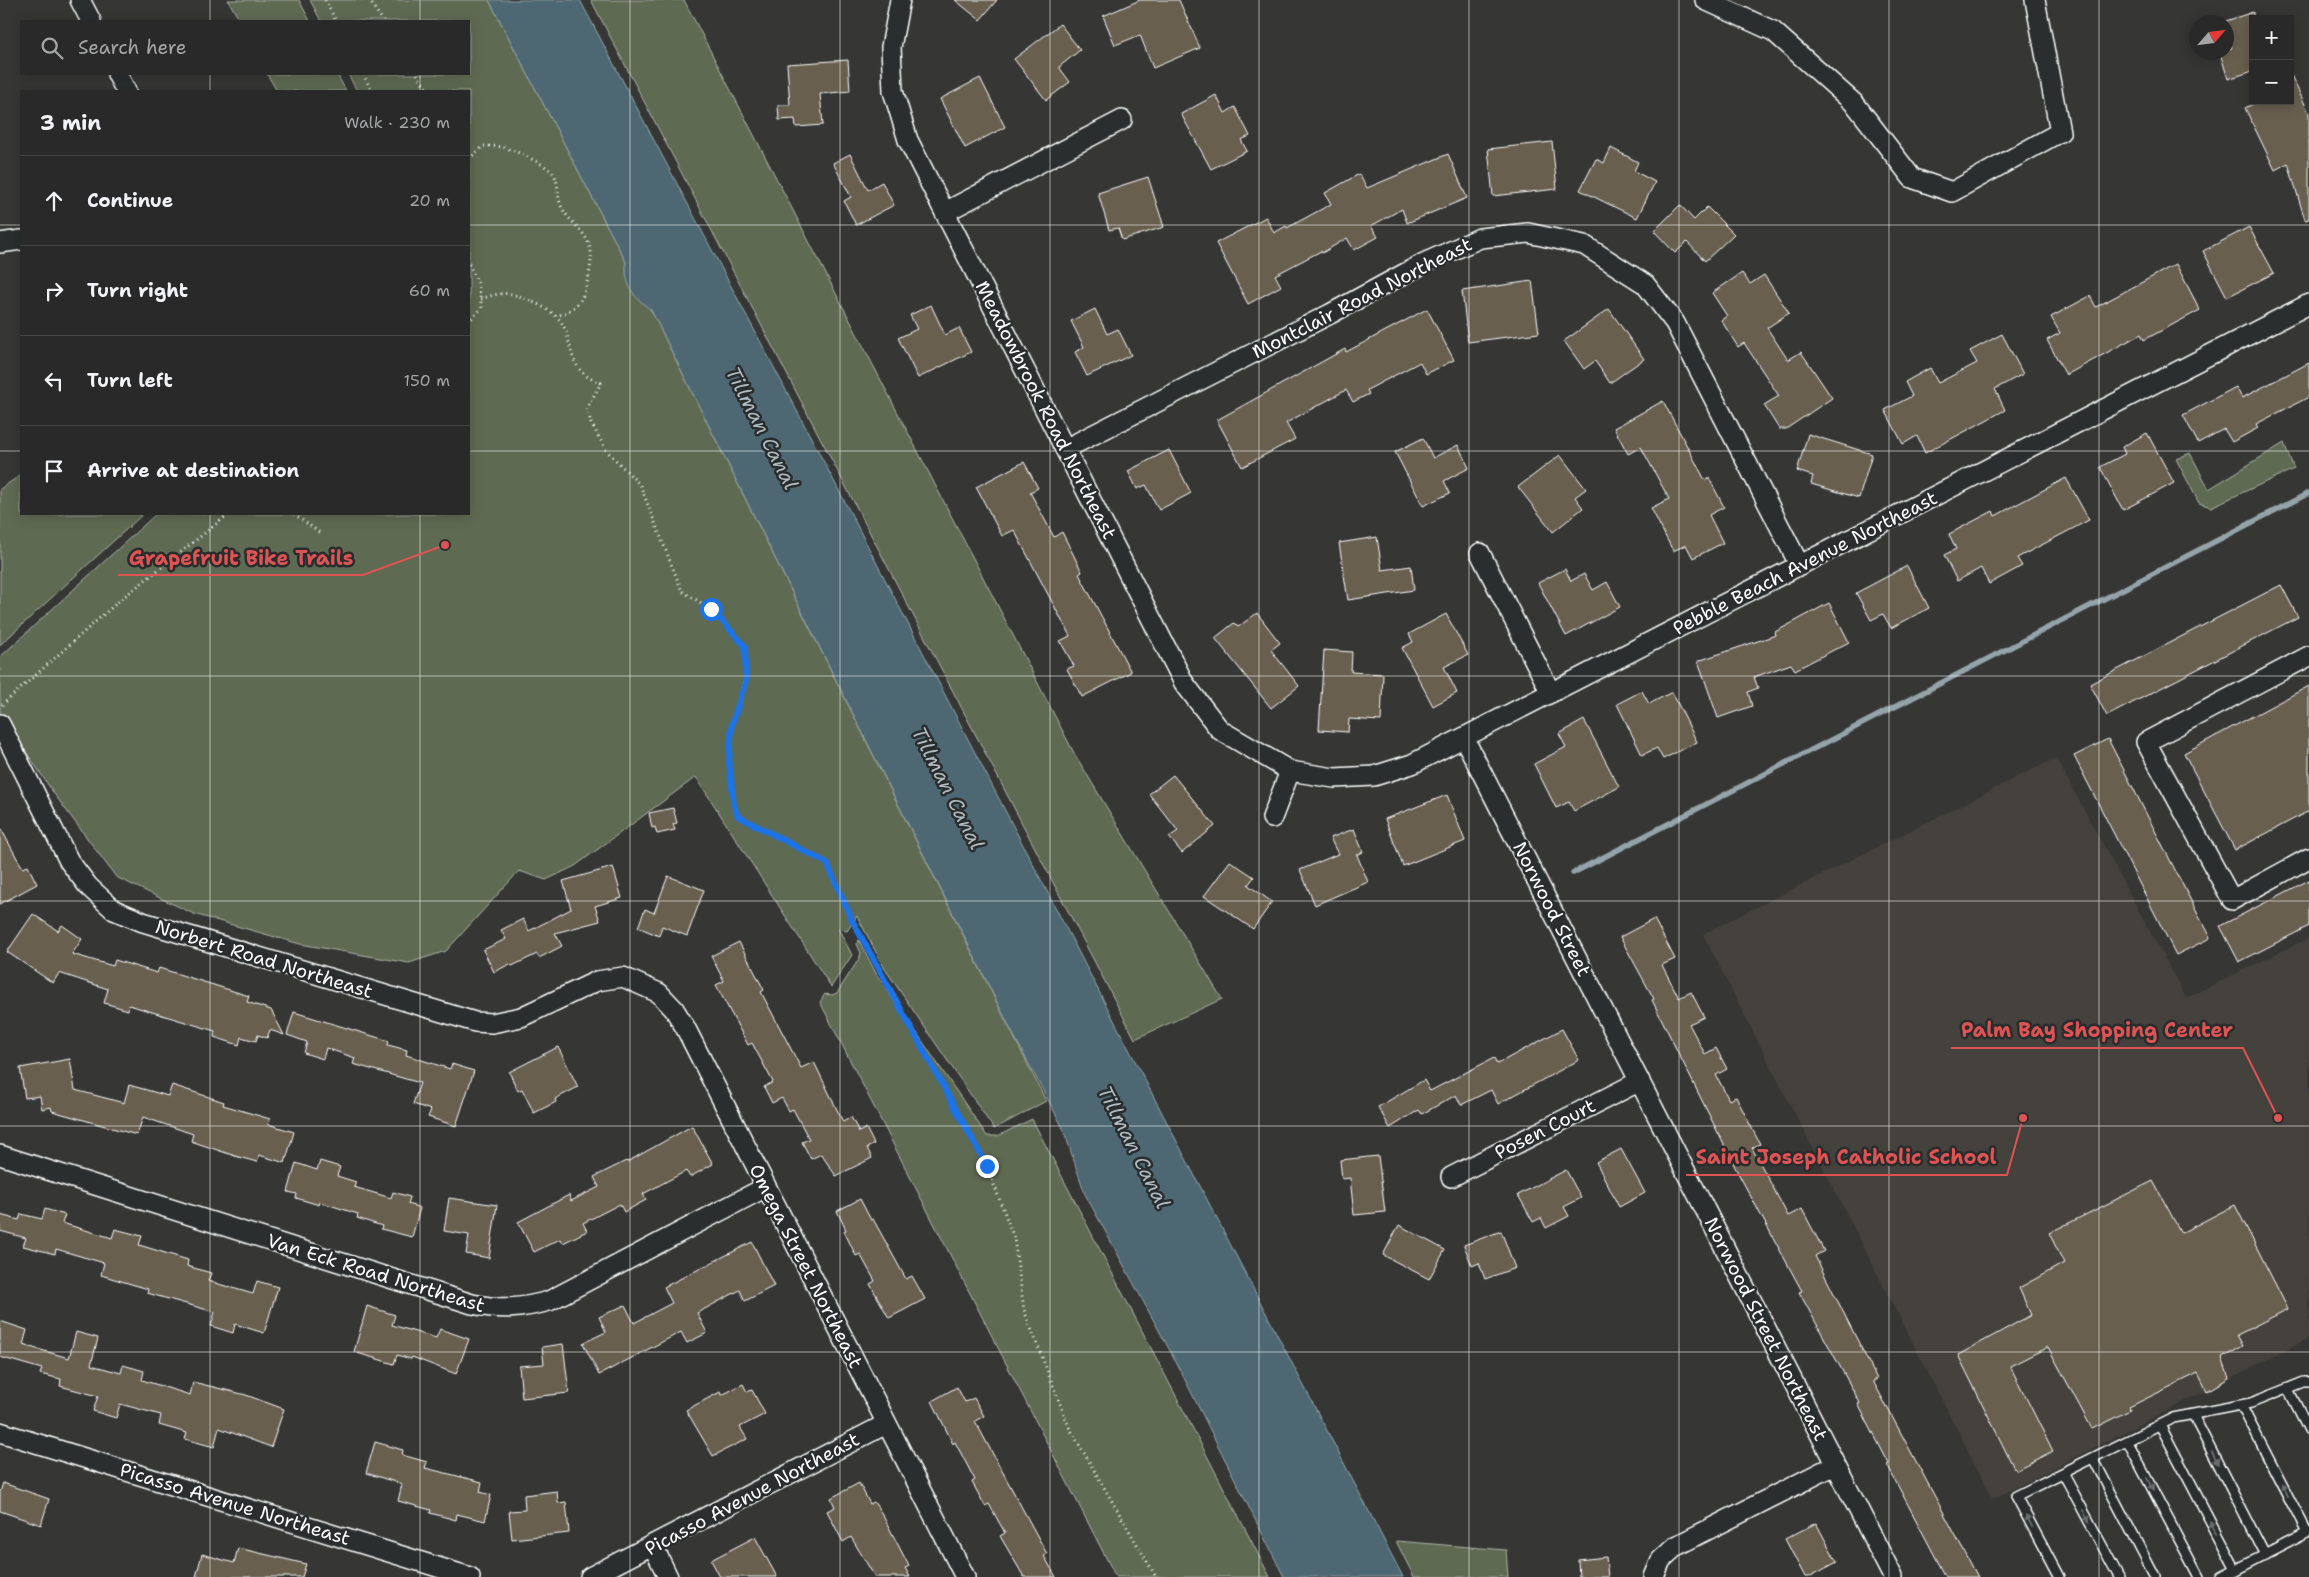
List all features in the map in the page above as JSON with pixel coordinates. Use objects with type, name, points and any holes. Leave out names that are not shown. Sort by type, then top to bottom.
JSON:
[{"type":"street","points":[[80,0],[90,20]]},
{"type":"street","name":"Meadowbrook Road Northeast","points":[[900,0],[891,47],[893,91],[908,140],[1067,448],[1184,682],[1220,730],[1290,771]]},
{"type":"street","points":[[1705,0],[1773,31],[1855,104],[1912,178],[1952,192],[2060,132],[2035,0]]},
{"type":"street","points":[[118,75],[125,90]]},
{"type":"street","points":[[945,212],[1122,120]]},
{"type":"street","name":"Montclair Road Northeast","points":[[1067,448],[1330,314],[1424,263],[1480,238],[1528,233],[1584,245],[1645,284],[1676,323],[1800,566]]},
{"type":"street","points":[[0,243],[20,240]]},
{"type":"street","name":"Pebble Beach Avenue Northeast","points":[[1290,771],[1334,778],[1374,776],[1412,764],[2309,304]]},
{"type":"street","points":[[1480,553],[1551,693]]},
{"type":"street","points":[[2309,656],[2146,742],[2232,900],[2309,858]]},
{"type":"street","name":"Norbert Road Northeast","points":[[0,724],[69,861],[88,886],[114,910],[143,922],[474,1022],[492,1022],[520,1017],[598,981],[623,977]]},
{"type":"street","name":"Norwood Street","points":[[1464,738],[1640,1081]]},
{"type":"street","points":[[1272,818],[1290,771]]},
{"type":"street","name":"Omega Street Northeast","points":[[623,977],[659,993],[674,1009],[685,1026],[965,1577]]},
{"type":"street","name":"Posen Court","points":[[1451,1177],[1640,1081]]},
{"type":"street","name":"Norwood Street Northeast","points":[[1640,1081],[1892,1577]]},
{"type":"street","name":"Van Eck Road Northeast","points":[[0,1155],[472,1304],[495,1308],[523,1308],[549,1301],[766,1188]]},
{"type":"street","name":"Picasso Avenue Northeast","points":[[590,1577],[886,1424]]},
{"type":"street","name":"Picasso Avenue Northeast","points":[[0,1432],[470,1577]]},
{"type":"street","points":[[1654,1577],[1661,1560],[1676,1546],[1835,1465]]},
{"type":"street","points":[[653,1546],[668,1577]]},
{"type":"lane","points":[[2059,1577],[2016,1496],[2173,1418],[2241,1406],[2304,1382],[2309,1382]]},
{"type":"lane","points":[[2288,1389],[2309,1430]]},
{"type":"lane","points":[[2222,1577],[2308,1533],[2241,1406]]},
{"type":"lane","points":[[2193,1415],[2265,1554]]},
{"type":"lane","points":[[2160,1425],[2236,1570]]},
{"type":"lane","points":[[2127,1441],[2199,1577]]},
{"type":"lane","points":[[2093,1458],[2155,1577]]},
{"type":"lane","points":[[2063,1473],[2118,1577]]},
{"type":"path","points":[[325,0],[335,20]]},
{"type":"path","points":[[369,0],[382,20]]},
{"type":"path","points":[[364,75],[371,90]]},
{"type":"path","points":[[418,75],[427,90]]},
{"type":"path","points":[[470,158],[483,146],[504,147],[533,160],[552,172],[557,185],[560,203],[571,221],[583,233],[590,248],[591,265],[581,299],[568,312],[557,316]]},
{"type":"path","points":[[470,266],[478,283],[482,308],[470,320]]},
{"type":"path","points":[[481,299],[506,292],[538,305],[557,316],[579,370],[594,381],[601,383],[587,408],[591,423],[606,450],[640,485],[682,591],[711,609],[745,646],[746,680],[732,724],[729,761],[734,806],[738,816],[827,863],[852,920],[987,1166],[1014,1238],[1024,1310],[1069,1427],[1156,1577]]},
{"type":"path","points":[[0,708],[120,600],[228,515]]},
{"type":"path","points":[[295,515],[320,533]]},
{"type":"shaded area","points":[[2056,758],[2186,998],[2309,938],[2309,1338],[1993,1499],[1703,934]]},
{"type":"green space","points":[[228,0],[299,0],[309,20],[239,20]]},
{"type":"green space","points":[[310,0],[489,0],[651,310],[1046,1101],[994,1129],[885,969],[857,916],[847,931],[838,928],[852,955],[831,987],[696,777],[575,866],[546,880],[519,871],[446,951],[409,963],[300,944],[194,914],[116,877],[55,795],[0,713],[0,657],[155,515],[470,515],[470,90],[356,90],[349,75],[470,75],[470,20],[320,20]]},
{"type":"green space","points":[[591,0],[684,0],[1074,753],[1222,999],[1135,1039]]},
{"type":"green space","points":[[268,75],[338,75],[345,90],[276,90]]},
{"type":"green space","points":[[2284,443],[2294,469],[2211,507],[2199,503],[2176,459],[2190,453],[2209,489]]},
{"type":"green space","points":[[20,476],[20,515],[142,515],[0,645],[0,489]]},
{"type":"green space","points":[[859,940],[877,975],[987,1136],[998,1136],[1032,1119],[1270,1577],[1116,1577],[820,1002],[825,994],[832,995],[837,993],[859,959],[861,953],[857,944]]},
{"type":"green space","points":[[1396,1541],[1506,1550],[1508,1577],[1414,1577]]},
{"type":"water","name":"Tillman Canal","points":[[489,0],[580,0],[835,483],[1403,1577],[1284,1577],[1174,1358],[1085,1194],[1063,1128],[1013,1034],[651,310],[631,290],[628,284],[626,262]]},
{"type":"building","points":[[955,0],[997,0],[980,20]]},
{"type":"building","points":[[1140,0],[1179,0],[1200,48],[1153,68],[1140,35],[1115,45],[1103,16]]},
{"type":"building","points":[[2253,12],[2253,15],[2249,15],[2249,72],[2228,79],[2222,60],[2234,60],[2234,18]]},
{"type":"building","points":[[1060,24],[1080,50],[1059,67],[1070,82],[1046,100],[1014,59]]},
{"type":"building","points":[[848,60],[850,91],[820,94],[823,125],[796,127],[795,119],[779,120],[778,105],[790,105],[787,64]]},
{"type":"building","points":[[980,78],[1005,127],[965,148],[940,99]]},
{"type":"building","points":[[2294,81],[2309,113],[2309,219],[2305,220],[2288,163],[2275,170],[2245,108],[2251,105],[2294,105]]},
{"type":"building","points":[[1216,95],[1225,113],[1235,107],[1250,136],[1241,140],[1247,151],[1211,169],[1181,114]]},
{"type":"building","points":[[1552,142],[1557,189],[1493,196],[1488,149]]},
{"type":"building","points":[[1611,148],[1638,162],[1634,171],[1655,182],[1637,218],[1580,190],[1596,159],[1604,163]]},
{"type":"building","points":[[850,154],[868,190],[882,182],[894,205],[856,225],[844,201],[851,197],[833,163]]},
{"type":"building","points":[[1448,154],[1467,198],[1407,223],[1402,209],[1371,226],[1378,237],[1354,250],[1347,238],[1322,253],[1321,251],[1275,275],[1281,286],[1248,304],[1216,243],[1266,217],[1274,233],[1286,226],[1287,228],[1331,204],[1325,193],[1359,174],[1367,188]]},
{"type":"building","points":[[1148,177],[1164,227],[1122,240],[1118,228],[1109,230],[1098,193]]},
{"type":"building","points":[[1680,205],[1694,220],[1707,207],[1734,234],[1705,261],[1687,242],[1675,253],[1654,231]]},
{"type":"building","points":[[2249,227],[2274,273],[2227,297],[2203,251]]},
{"type":"building","points":[[2176,264],[2200,310],[2144,340],[2141,334],[2066,375],[2047,340],[2060,333],[2051,317],[2090,296],[2096,307]]},
{"type":"building","points":[[1742,273],[1750,284],[1764,275],[1789,313],[1767,328],[1788,360],[1801,352],[1832,398],[1786,429],[1779,429],[1764,405],[1779,396],[1744,343],[1738,347],[1721,320],[1727,316],[1712,293]]},
{"type":"building","points":[[1532,281],[1539,333],[1468,342],[1462,291]]},
{"type":"building","points":[[931,305],[945,335],[959,328],[971,352],[918,378],[898,338],[917,329],[910,315]]},
{"type":"building","points":[[1095,309],[1107,334],[1118,329],[1131,355],[1087,376],[1075,352],[1084,347],[1071,321]]},
{"type":"building","points":[[1427,309],[1454,360],[1426,374],[1420,362],[1367,390],[1369,394],[1353,402],[1346,390],[1286,423],[1295,439],[1242,467],[1217,420],[1345,349],[1346,352]]},
{"type":"building","points":[[1609,309],[1644,359],[1610,383],[1595,361],[1584,369],[1564,341]]},
{"type":"building","points":[[2002,334],[2023,374],[1995,389],[2005,410],[1925,453],[1917,436],[1903,444],[1885,410],[1912,396],[1905,382],[1930,368],[1938,383],[1977,363],[1970,351]]},
{"type":"building","points":[[2309,363],[2309,397],[2256,424],[2258,428],[2232,442],[2224,429],[2198,443],[2183,415],[2236,387],[2242,398]]},
{"type":"building","points":[[1663,401],[1705,480],[1709,478],[1724,507],[1709,515],[1723,543],[1693,558],[1686,545],[1673,551],[1651,508],[1669,499],[1641,447],[1628,454],[1614,428]]},
{"type":"building","points":[[2147,433],[2174,483],[2123,510],[2100,467],[2125,454],[2122,447]]},
{"type":"building","points":[[1808,434],[1872,454],[1859,498],[1811,484],[1813,476],[1797,471]]},
{"type":"building","points":[[1423,438],[1433,458],[1458,445],[1469,468],[1444,481],[1450,493],[1423,506],[1395,452]]},
{"type":"building","points":[[1169,450],[1191,493],[1159,510],[1146,485],[1137,489],[1128,471]]},
{"type":"building","points":[[1560,455],[1586,489],[1575,497],[1583,508],[1553,532],[1518,487]]},
{"type":"building","points":[[1024,462],[1038,488],[1030,492],[1054,537],[1062,532],[1082,572],[1079,574],[1131,672],[1082,697],[1067,669],[1074,666],[1060,641],[1070,636],[1014,530],[1002,536],[976,487]]},
{"type":"building","points":[[2066,478],[2089,520],[2017,558],[2022,566],[1989,584],[1981,568],[1957,581],[1944,555],[1956,549],[1949,534],[1993,511],[1995,516]]},
{"type":"building","points":[[1377,537],[1382,570],[1411,566],[1414,590],[1348,600],[1339,543]]},
{"type":"building","points":[[1907,566],[1929,608],[1891,628],[1883,614],[1871,620],[1856,593]]},
{"type":"building","points":[[1565,569],[1571,581],[1584,574],[1593,590],[1607,582],[1620,607],[1566,636],[1538,583]]},
{"type":"building","points":[[2281,585],[2298,617],[2107,716],[2090,684]]},
{"type":"building","points":[[1829,603],[1849,642],[1795,670],[1791,664],[1754,677],[1758,688],[1748,692],[1752,706],[1718,718],[1698,661],[1776,635],[1775,632]]},
{"type":"building","points":[[1257,613],[1280,643],[1271,650],[1299,686],[1271,708],[1215,638],[1234,623],[1238,627]]},
{"type":"building","points":[[1446,614],[1468,655],[1444,667],[1457,693],[1433,706],[1402,648],[1413,642],[1409,634]]},
{"type":"building","points":[[1324,650],[1352,652],[1351,672],[1383,674],[1381,721],[1349,719],[1348,732],[1319,730]]},
{"type":"building","points":[[2309,686],[2309,811],[2235,850],[2184,753]]},
{"type":"building","points":[[1642,691],[1649,704],[1672,692],[1697,742],[1663,759],[1657,748],[1642,755],[1617,704]]},
{"type":"building","points":[[1584,720],[1619,787],[1574,811],[1569,802],[1556,808],[1534,764],[1566,747],[1559,734]]},
{"type":"building","points":[[2108,739],[2210,938],[2176,955],[2074,756]]},
{"type":"building","points":[[1173,775],[1215,826],[1182,853],[1169,837],[1178,831],[1149,794]]},
{"type":"building","points":[[1447,795],[1465,841],[1403,866],[1385,819]]},
{"type":"building","points":[[673,808],[677,823],[673,824],[675,830],[657,834],[655,827],[652,828],[649,813]]},
{"type":"building","points":[[0,827],[23,868],[28,866],[37,884],[0,904]]},
{"type":"building","points":[[1354,829],[1363,852],[1357,855],[1368,882],[1315,905],[1300,870],[1338,854],[1330,838]]},
{"type":"building","points":[[1230,861],[1254,877],[1248,885],[1272,902],[1253,929],[1204,896]]},
{"type":"building","points":[[613,867],[622,898],[595,906],[600,921],[555,933],[562,946],[539,958],[537,954],[494,972],[483,950],[506,939],[501,930],[523,919],[529,931],[571,909],[563,881]]},
{"type":"building","points":[[668,876],[704,890],[687,936],[662,926],[659,936],[638,927],[645,909],[654,913]]},
{"type":"building","points":[[2309,880],[2309,926],[2239,962],[2220,926]]},
{"type":"building","points":[[33,914],[58,931],[62,925],[82,939],[72,954],[113,966],[115,960],[157,973],[159,968],[249,996],[247,1002],[271,1010],[284,1035],[270,1030],[267,1038],[258,1035],[256,1041],[241,1037],[239,1045],[214,1037],[215,1031],[129,1005],[128,1010],[104,1003],[108,989],[59,973],[53,983],[7,952]]},
{"type":"building","points":[[1654,919],[1675,959],[1662,965],[1679,998],[1691,992],[1704,1017],[1689,1024],[1705,1054],[1716,1048],[1727,1069],[1716,1075],[1729,1100],[1736,1097],[1760,1144],[1752,1148],[1788,1216],[1802,1209],[1824,1251],[1815,1256],[1877,1379],[1873,1381],[1978,1577],[1946,1577],[1887,1465],[1889,1464],[1858,1404],[1860,1403],[1799,1292],[1802,1291],[1737,1171],[1652,1000],[1654,999],[1620,937]]},
{"type":"building","points":[[739,942],[764,990],[761,992],[801,1068],[814,1062],[843,1122],[851,1117],[859,1132],[866,1128],[874,1144],[867,1148],[872,1158],[836,1176],[821,1154],[811,1159],[802,1142],[809,1139],[793,1109],[789,1111],[782,1098],[772,1103],[764,1087],[773,1082],[752,1043],[748,1045],[716,985],[724,981],[711,956]]},
{"type":"building","points":[[294,1012],[389,1041],[388,1045],[407,1050],[406,1055],[450,1069],[452,1064],[474,1071],[456,1126],[428,1117],[431,1110],[413,1104],[420,1083],[353,1064],[355,1058],[326,1048],[323,1059],[304,1053],[307,1042],[287,1035]]},
{"type":"building","points":[[1562,1029],[1579,1060],[1498,1104],[1491,1090],[1461,1105],[1456,1095],[1422,1114],[1419,1110],[1390,1128],[1378,1107],[1424,1080],[1430,1091],[1494,1058],[1497,1064]]},
{"type":"building","points":[[558,1047],[578,1087],[555,1099],[556,1102],[534,1113],[522,1089],[518,1091],[509,1072]]},
{"type":"building","points":[[70,1059],[75,1090],[124,1103],[129,1085],[168,1096],[172,1085],[224,1102],[223,1105],[270,1119],[268,1124],[294,1132],[285,1163],[259,1155],[257,1162],[235,1156],[191,1141],[193,1134],[143,1117],[137,1135],[52,1111],[51,1107],[42,1109],[40,1096],[25,1098],[20,1068]]},
{"type":"building","points":[[692,1126],[713,1164],[690,1177],[686,1171],[643,1194],[646,1200],[624,1212],[620,1204],[583,1223],[587,1231],[563,1243],[560,1239],[534,1252],[518,1222],[569,1195],[571,1201],[599,1187],[594,1177],[627,1162]]},
{"type":"building","points":[[1621,1149],[1645,1193],[1619,1207],[1596,1162]]},
{"type":"building","points":[[1378,1156],[1385,1212],[1354,1215],[1350,1178],[1342,1179],[1340,1160]]},
{"type":"building","points":[[320,1161],[340,1167],[337,1176],[356,1182],[354,1187],[391,1198],[393,1192],[410,1197],[408,1204],[420,1208],[412,1237],[381,1229],[382,1226],[357,1218],[358,1214],[320,1202],[319,1205],[296,1198],[297,1194],[288,1192],[296,1163],[317,1170]]},
{"type":"building","points":[[1566,1170],[1581,1198],[1564,1207],[1569,1216],[1546,1228],[1541,1218],[1533,1222],[1518,1195]]},
{"type":"building","points":[[2153,1181],[2181,1233],[2235,1205],[2288,1309],[2237,1335],[2243,1346],[2222,1358],[2229,1378],[2207,1391],[2198,1373],[2129,1407],[2130,1410],[2092,1429],[2048,1347],[2010,1366],[2053,1451],[2015,1470],[1958,1355],[2031,1315],[2019,1288],[2064,1263],[2049,1233]]},
{"type":"building","points":[[449,1198],[497,1205],[489,1258],[466,1254],[469,1235],[444,1231]]},
{"type":"building","points":[[860,1199],[906,1279],[912,1276],[925,1299],[889,1318],[870,1284],[875,1281],[860,1254],[856,1256],[837,1211]]},
{"type":"building","points":[[45,1209],[65,1215],[62,1223],[112,1238],[115,1229],[142,1236],[139,1245],[188,1260],[187,1266],[211,1273],[208,1281],[253,1294],[257,1281],[278,1287],[264,1333],[235,1324],[233,1333],[211,1326],[215,1312],[147,1293],[148,1289],[101,1275],[104,1263],[56,1249],[55,1254],[23,1246],[26,1238],[0,1231],[0,1215],[19,1220],[21,1214],[42,1219]]},
{"type":"building","points":[[1399,1225],[1445,1250],[1429,1279],[1383,1255]]},
{"type":"building","points":[[1501,1231],[1515,1268],[1485,1279],[1479,1263],[1472,1266],[1464,1245]]},
{"type":"building","points":[[752,1242],[774,1286],[745,1301],[740,1290],[697,1313],[707,1333],[687,1343],[681,1332],[599,1375],[583,1343],[606,1332],[599,1317],[625,1305],[634,1323],[672,1303],[664,1287]]},
{"type":"building","points":[[367,1306],[395,1315],[392,1325],[436,1338],[440,1329],[469,1339],[456,1374],[412,1357],[411,1359],[397,1355],[394,1364],[354,1352]]},
{"type":"building","points":[[0,1321],[27,1330],[23,1345],[69,1358],[76,1332],[98,1338],[91,1365],[121,1373],[123,1365],[144,1371],[142,1380],[190,1395],[193,1382],[246,1395],[284,1409],[271,1447],[219,1428],[214,1447],[185,1439],[187,1433],[159,1425],[161,1415],[120,1404],[116,1418],[93,1411],[98,1396],[60,1386],[61,1379],[40,1374],[42,1369],[0,1357]]},
{"type":"building","points":[[563,1344],[569,1393],[522,1398],[519,1366],[544,1364],[542,1347]]},
{"type":"building","points":[[743,1384],[747,1392],[752,1390],[765,1414],[740,1427],[747,1439],[713,1456],[686,1410],[720,1392],[722,1395]]},
{"type":"building","points":[[957,1387],[965,1402],[974,1398],[984,1416],[975,1421],[1047,1554],[1044,1556],[1056,1577],[1024,1577],[1000,1536],[1005,1533],[989,1504],[985,1506],[972,1482],[975,1480],[955,1442],[953,1444],[932,1401]]},
{"type":"building","points":[[375,1442],[403,1450],[402,1455],[427,1462],[425,1468],[482,1482],[480,1492],[491,1495],[485,1521],[457,1514],[456,1520],[430,1513],[431,1510],[398,1501],[402,1484],[366,1473]]},
{"type":"building","points":[[3,1483],[49,1499],[41,1525],[0,1511],[0,1492]]},
{"type":"building","points":[[859,1483],[870,1504],[874,1502],[882,1514],[909,1566],[905,1568],[910,1577],[875,1577],[851,1537],[843,1542],[827,1511],[835,1507],[831,1498]]},
{"type":"building","points":[[557,1491],[558,1503],[566,1502],[569,1533],[512,1539],[509,1511],[525,1510],[524,1495]]},
{"type":"building","points":[[1816,1523],[1837,1562],[1809,1577],[1805,1577],[1785,1539]]},
{"type":"building","points":[[755,1537],[777,1577],[720,1577],[711,1560]]},
{"type":"building","points":[[238,1548],[306,1564],[302,1577],[196,1577],[202,1554],[234,1563]]},
{"type":"building","points":[[1606,1557],[1608,1577],[1579,1577],[1578,1560]]},
{"type":"waterway","points":[[1573,873],[2309,493]]},
{"type":"place","name":"Grapefruit Bike Trails","points":[[445,545]]},
{"type":"place","name":"Saint Joseph Catholic School","points":[[2023,1118]]},
{"type":"place","name":"Palm Bay Shopping Center","points":[[2278,1118]]},
{"type":"route","points":[[711,609],[745,646],[746,680],[732,724],[729,761],[734,806],[738,816],[827,863],[852,920],[987,1166]]}]
